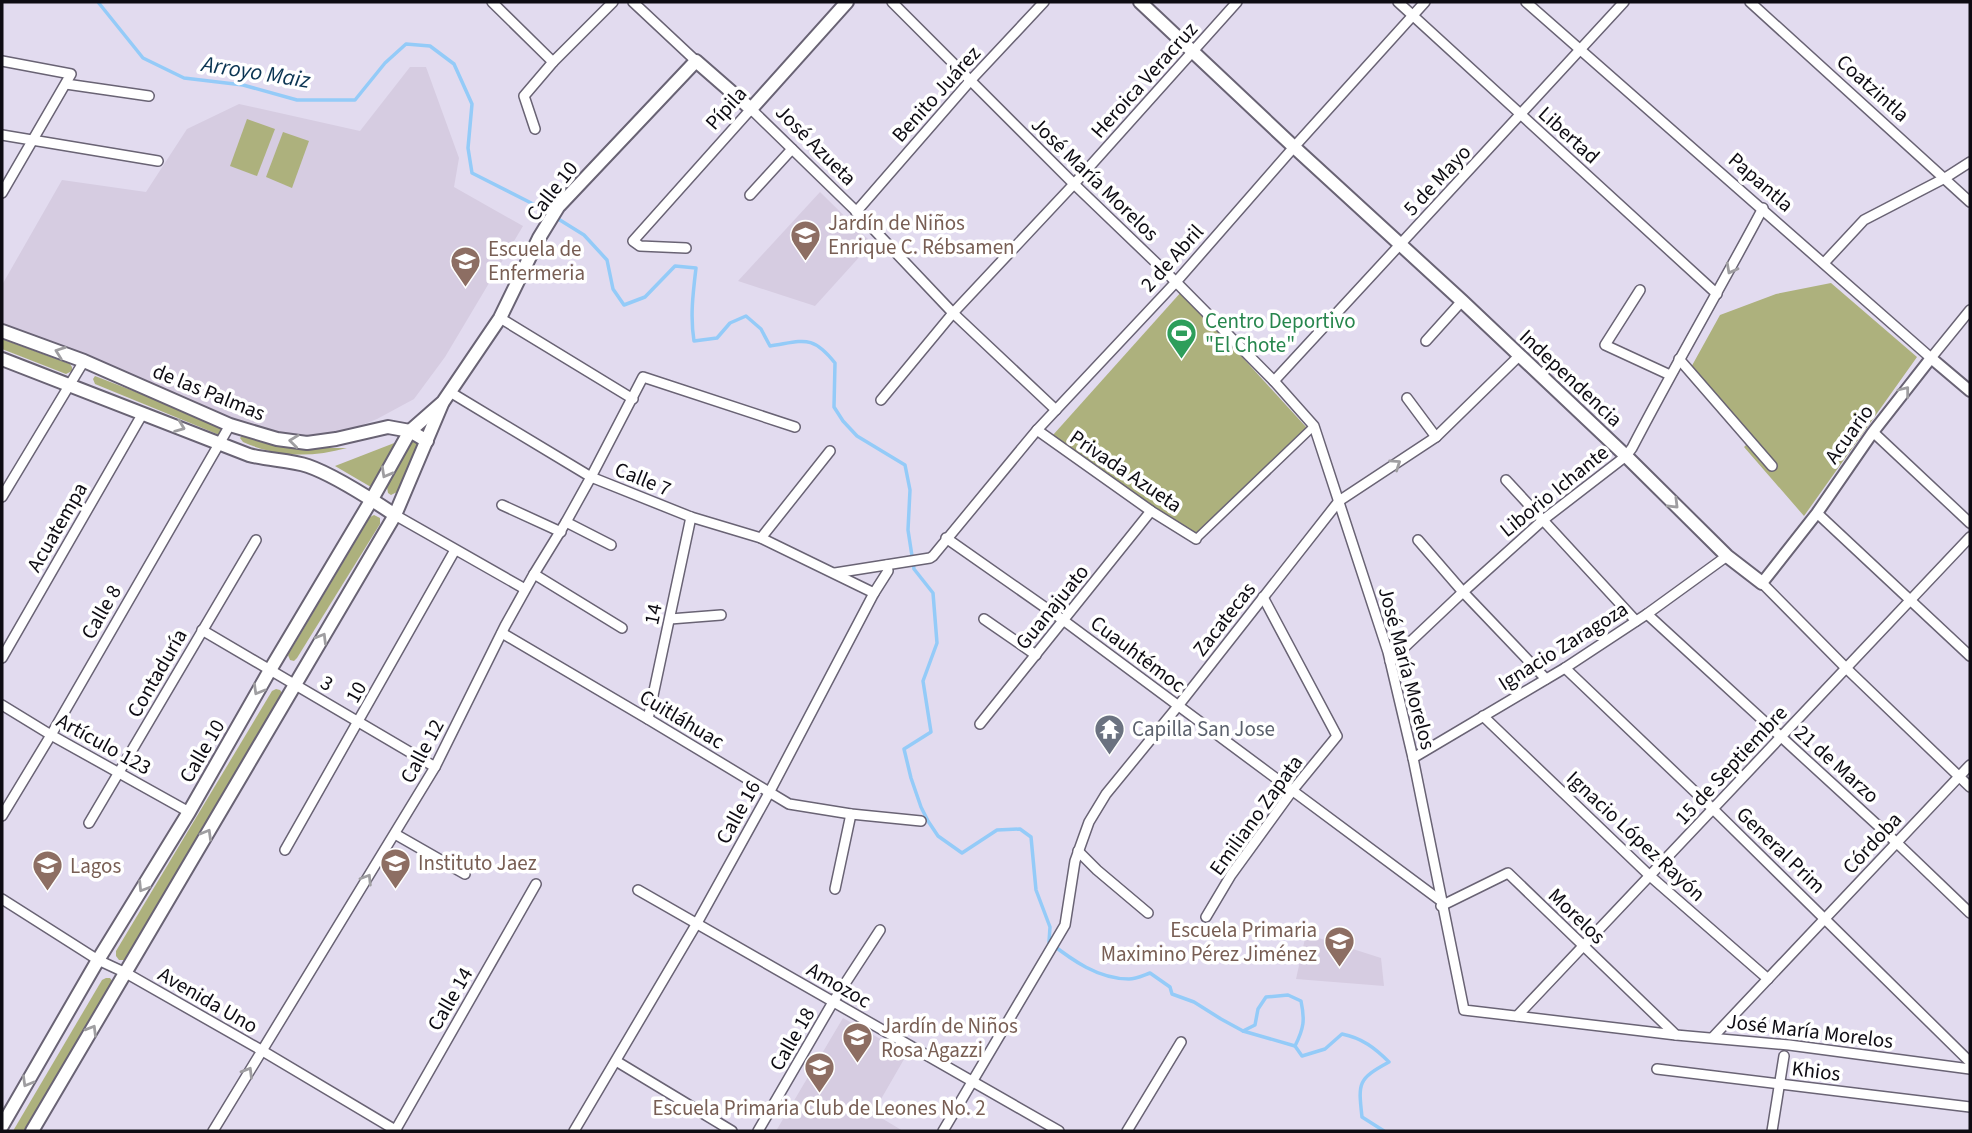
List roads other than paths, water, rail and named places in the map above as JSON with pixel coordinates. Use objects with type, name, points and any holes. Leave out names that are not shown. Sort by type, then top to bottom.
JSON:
[{"type":"main road","name":"Pípila","points":[[751,109],[847,2]]},
{"type":"main road","name":"Independencia","points":[[1140,2],[1462,301],[1727,556],[1762,583]]},
{"type":"main road","name":"José Azueta","points":[[696,61],[751,109]]},
{"type":"main road","name":"Calle 10","points":[[32,1131],[395,514],[446,397],[500,318],[539,238],[558,207],[696,61]]},
{"type":"main road","name":"de las Palmas","points":[[2,331],[84,361],[230,425],[277,439],[307,443],[388,427],[410,431]]},
{"type":"main road","name":"de las Palmas","points":[[2,359],[258,457],[307,466],[372,499],[395,514]]},
{"type":"main road","name":"Calle 10","points":[[2,1126],[98,960],[189,812],[410,431],[446,397]]},
{"type":"main road","points":[[410,431],[427,441]]},
{"type":"street","points":[[492,2],[553,62]]},
{"type":"street","points":[[536,129],[524,96],[612,2]]},
{"type":"street","name":"José Azueta","points":[[633,2],[696,61]]},
{"type":"street","name":"José María Morelos","points":[[892,2],[1176,282],[1274,381],[1314,426],[1390,661],[1413,758],[1464,1010],[1676,1035],[1789,1045],[1970,1069]]},
{"type":"street","name":"Benito Juárez","points":[[856,212],[970,81],[1044,2]]},
{"type":"street","name":"Heroica Veracruz","points":[[881,400],[953,313],[1074,184],[1237,2]]},
{"type":"street","name":"Libertad","points":[[1398,2],[1717,294]]},
{"type":"street","name":"2 de Abril","points":[[947,538],[1037,430],[1176,282],[1425,2]]},
{"type":"street","name":"Papantla","points":[[1526,2],[1970,391]]},
{"type":"street","name":"5 de Mayo","points":[[1274,381],[1624,2]]},
{"type":"street","name":"Coatzintla","points":[[1750,2],[1970,202]]},
{"type":"street","points":[[2,61],[71,74],[2,193]]},
{"type":"street","points":[[66,84],[149,96]]},
{"type":"street","name":"José Azueta","points":[[751,109],[856,212],[953,313],[1056,410]]},
{"type":"street","name":"Pípila","points":[[686,248],[640,246],[633,240],[751,109]]},
{"type":"street","points":[[2,135],[158,161]]},
{"type":"street","points":[[750,195],[792,149]]},
{"type":"street","points":[[1824,263],[1864,220],[1970,162]]},
{"type":"street","name":"Liborio Ichante","points":[[1390,661],[1544,520],[1626,456],[1763,208]]},
{"type":"street","points":[[1640,290],[1605,345],[1670,375]]},
{"type":"street","points":[[1426,341],[1462,301]]},
{"type":"street","name":"Acuario","points":[[1762,583],[1817,513],[1873,432],[1970,310]]},
{"type":"street","points":[[500,318],[633,399]]},
{"type":"street","name":"Zacatecas","points":[[943,1131],[1065,925],[1078,851],[1089,822],[1106,794],[1339,501],[1436,437],[1519,356]]},
{"type":"street","points":[[1679,359],[1772,466]]},
{"type":"street","points":[[2,497],[84,361]]},
{"type":"street","name":"Calle 12","points":[[213,1131],[435,767],[525,589],[561,531],[643,377],[795,427]]},
{"type":"street","name":"Calle 7","points":[[446,397],[591,477],[691,517],[761,538],[874,593]]},
{"type":"street","points":[[1407,398],[1436,437]]},
{"type":"street","name":"Acuatempa","points":[[2,658],[143,413]]},
{"type":"street","name":"Calle 8","points":[[2,816],[230,425]]},
{"type":"street","points":[[1196,538],[1314,426]]},
{"type":"street","name":"Privada Azueta","points":[[1037,430],[1151,511],[1196,538]]},
{"type":"street","points":[[1873,432],[1970,523]]},
{"type":"street","points":[[761,538],[830,451]]},
{"type":"street","points":[[1506,480],[1636,621]]},
{"type":"street","points":[[502,505],[561,531]]},
{"type":"street","name":"Guanajuato","points":[[980,724],[1151,511]]},
{"type":"street","points":[[1817,513],[1970,656]]},
{"type":"street","points":[[395,514],[525,589]]},
{"type":"street","name":"14","points":[[648,719],[691,517]]},
{"type":"street","points":[[566,522],[611,545]]},
{"type":"street","name":"15 de Septiembre","points":[[1517,1016],[1970,537]]},
{"type":"street","points":[[835,573],[930,558],[947,538]]},
{"type":"street","name":"Cuauhtémoc","points":[[947,538],[1063,620],[1441,903]]},
{"type":"street","name":"Contaduría","points":[[89,823],[256,540]]},
{"type":"street","points":[[1418,540],[1463,592],[1546,679]]},
{"type":"street","name":"10","points":[[285,850],[455,550]]},
{"type":"street","name":"Ignacio Zaragoza","points":[[1413,758],[1564,668],[1647,614],[1727,556]]},
{"type":"street","name":"Calle 16","points":[[574,1131],[697,923],[890,565]]},
{"type":"street","points":[[534,574],[622,628]]},
{"type":"street","name":"Independencia","points":[[1762,583],[1970,787]]},
{"type":"street","name":"Emiliano Zapata","points":[[1206,917],[1231,875],[1292,791],[1337,736],[1263,597]]},
{"type":"street","name":"21 de Marzo","points":[[1647,614],[1970,913]]},
{"type":"street","points":[[670,619],[721,615]]},
{"type":"street","points":[[984,620],[1036,655]]},
{"type":"street","name":"3","points":[[202,631],[435,767]]},
{"type":"street","name":"Cuitláhuac","points":[[502,634],[789,804],[921,821]]},
{"type":"street","name":"General Prim","points":[[1564,668],[1713,808],[1970,1062]]},
{"type":"street","name":"Artículo 123","points":[[2,705],[189,812]]},
{"type":"street","name":"Ignacio López Rayón","points":[[1483,716],[1650,876],[1768,979]]},
{"type":"street","name":"Córdoba","points":[[1713,1037],[1970,765]]},
{"type":"street","points":[[835,890],[851,814]]},
{"type":"street","points":[[395,834],[465,874]]},
{"type":"street","points":[[1078,851],[1148,914]]},
{"type":"street","name":"Morelos","points":[[1441,903],[1508,873],[1676,1035]]},
{"type":"street","name":"Calle 14","points":[[395,1131],[536,884]]},
{"type":"street","name":"Amozoc","points":[[638,890],[1059,1131]]},
{"type":"street","name":"Avenida Uno","points":[[2,900],[98,960],[126,973],[261,1050],[395,1131]]},
{"type":"street","name":"Calle 18","points":[[758,1131],[833,1002],[880,930]]},
{"type":"street","points":[[1127,1131],[1181,1042]]},
{"type":"street","points":[[1772,1131],[1784,1056]]},
{"type":"street","points":[[616,1060],[732,1131]]},
{"type":"street","name":"Khios","points":[[1657,1069],[1970,1107]]},
{"type":"waterway","name":"Arroyo Maiz","points":[[98,2],[143,58],[184,78],[243,85],[297,100],[355,100],[385,63],[406,44],[430,46],[454,64],[472,104],[468,148],[472,173],[539,207],[584,235],[607,260],[613,289],[624,305],[645,297],[675,266],[696,268],[692,314],[694,341],[717,338],[730,323],[746,316],[761,329],[770,346],[807,342],[820,347],[835,363],[834,407],[843,421],[857,436],[905,465],[910,490],[908,530],[914,569],[933,593],[937,643],[923,681],[931,732],[904,749],[921,807],[938,836],[962,853],[997,830],[1020,829],[1031,837],[1036,890],[1050,927],[1049,942],[1096,972],[1132,979],[1150,973],[1170,987],[1172,994],[1194,1002],[1243,1031],[1295,1046],[1302,1056],[1325,1049],[1342,1034],[1368,1044],[1389,1062],[1371,1073],[1362,1083],[1362,1117],[1384,1131]]},
{"type":"waterway","name":"Arroyo Maiz","points":[[1243,1031],[1255,1025],[1258,1009],[1266,997],[1288,995],[1301,1001],[1302,1008],[1303,1024],[1295,1046]]},
{"type":"place","name":"Jardín de Niños Enrique C. Rébsamen","points":[[805,262]]},
{"type":"place","name":"Escuela de Enfermeria","points":[[465,288]]},
{"type":"place","name":"Centro Deportivo \"El Chote\"","points":[[1182,360]]},
{"type":"place","name":"Capilla San Jose","points":[[1109,756]]},
{"type":"place","name":"Instituto Jaez","points":[[395,890]]},
{"type":"place","name":"Lagos","points":[[47,893]]},
{"type":"place","name":"Escuela Primaria Maximino Pérez Jiménez","points":[[1340,969]]},
{"type":"place","name":"Jardín de Niños Rosa Agazzi","points":[[858,1065]]},
{"type":"place","name":"Escuela Primaria Club de Leones No. 2","points":[[819,1095]]}]
